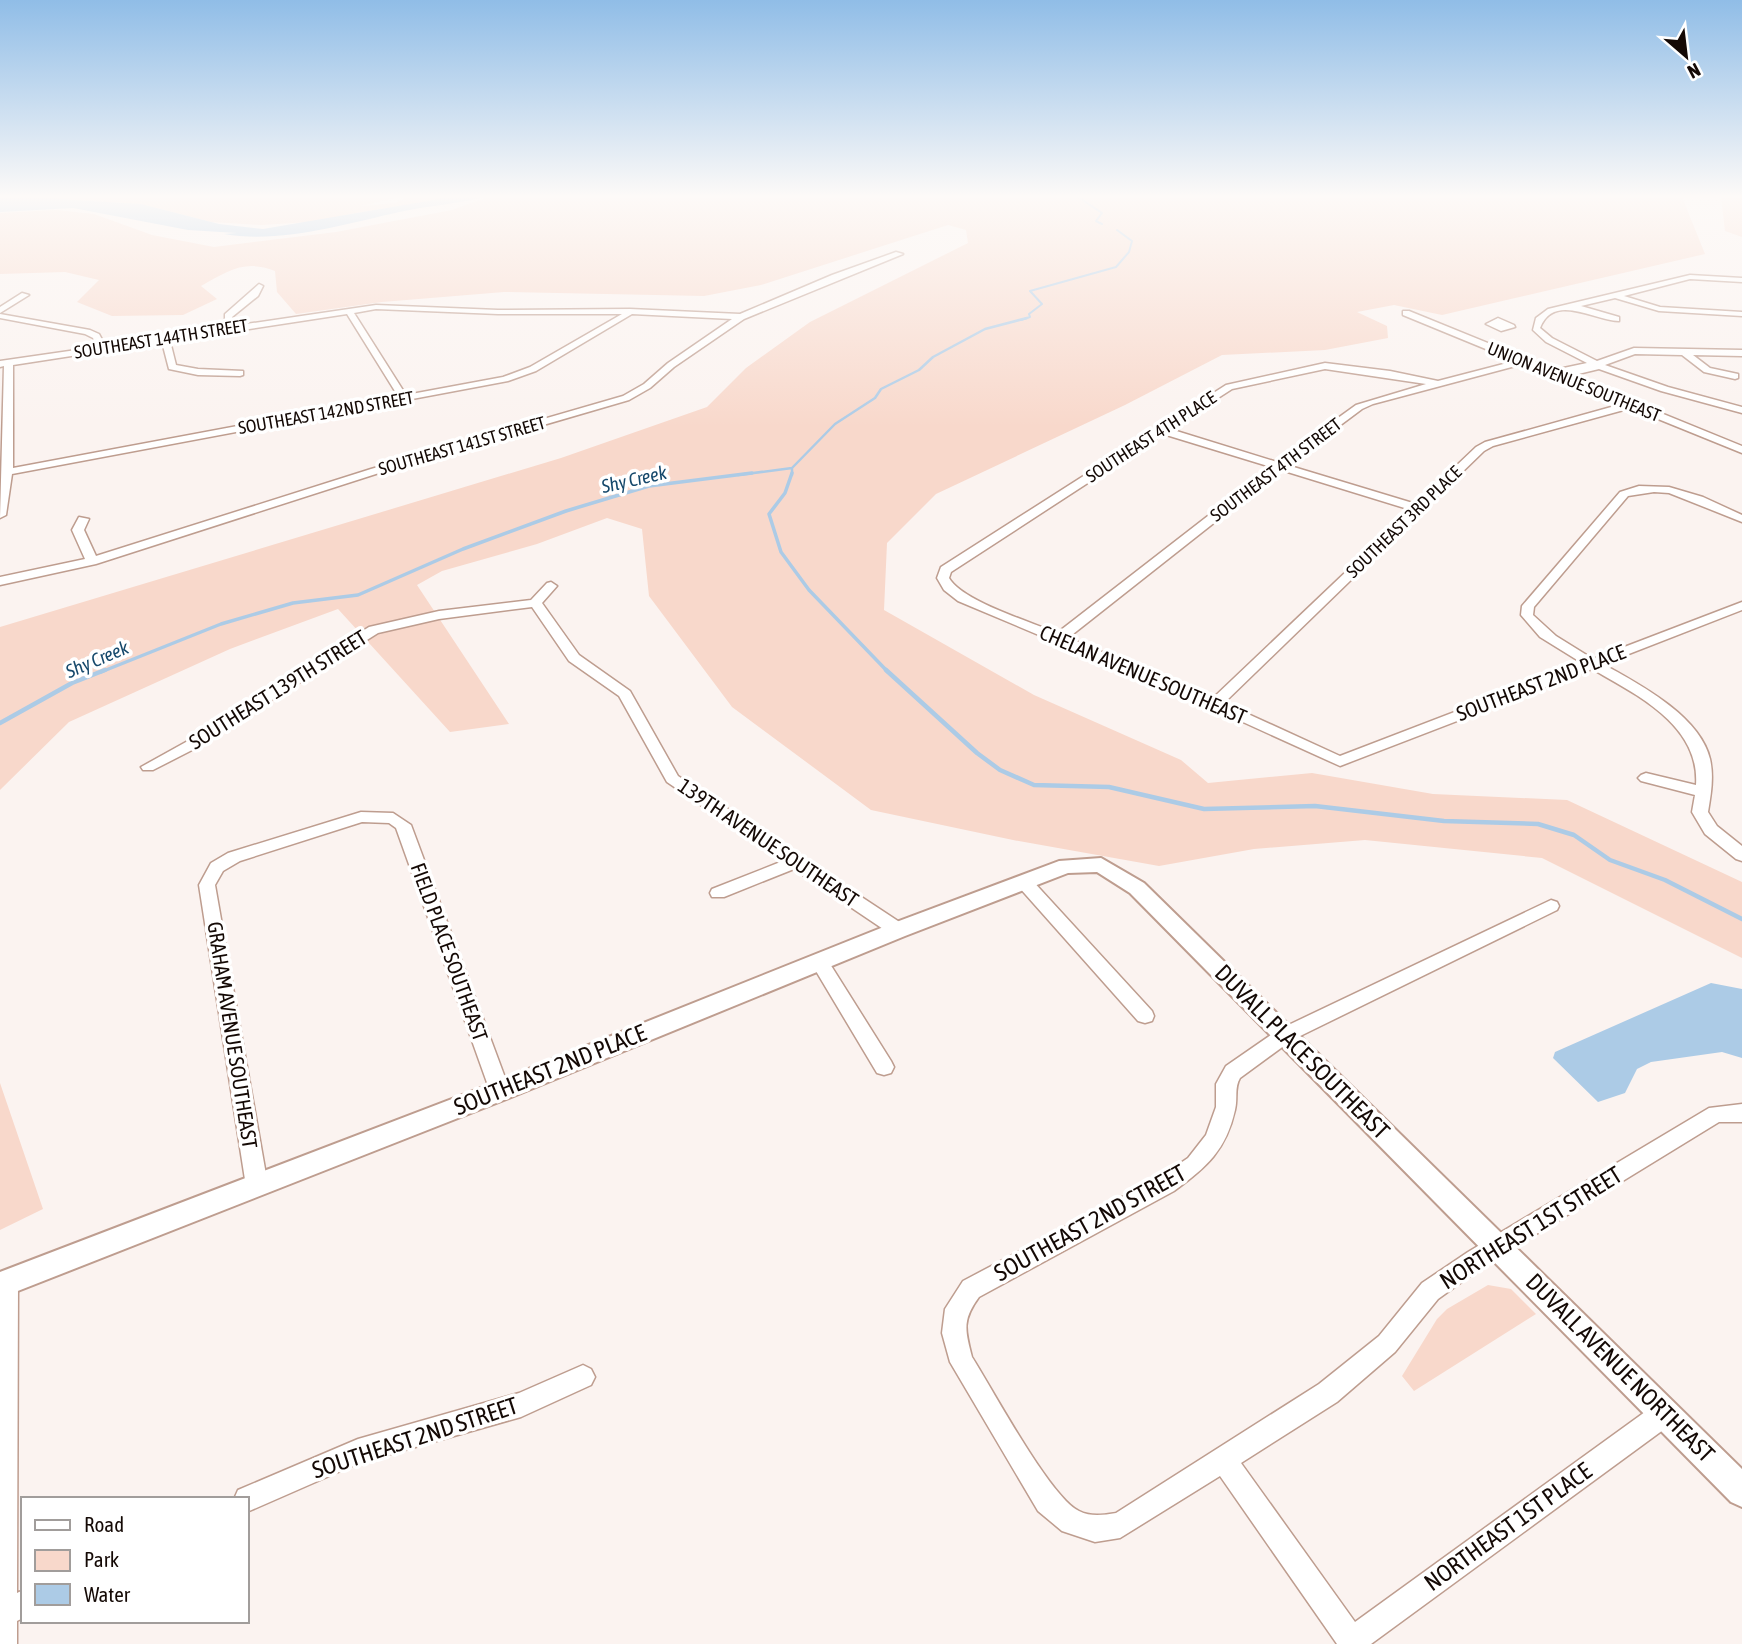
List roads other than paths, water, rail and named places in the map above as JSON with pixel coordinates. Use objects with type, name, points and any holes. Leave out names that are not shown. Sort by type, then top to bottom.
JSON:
[{"type":"street","name":"SOUTHEAST 141ST STREET","points":[[0,581],[92,561],[222,523],[376,471],[626,398],[647,386],[671,365],[741,317],[849,274]]},
{"type":"street","name":"UNION AVENUE SOUTHEAST","points":[[1536,328],[1544,314],[1690,277],[1742,281]]},
{"type":"street","points":[[229,328],[228,316],[255,294],[259,286]]},
{"type":"street","points":[[0,313],[25,295]]},
{"type":"street","points":[[1616,296],[1659,309],[1742,314]]},
{"type":"street","points":[[1572,306],[1616,319]]},
{"type":"street","name":"SOUTHEAST 144TH STREET","points":[[4,364],[229,328],[397,307],[495,316],[629,310],[741,317]]},
{"type":"street","name":"SOUTHEAST 142ND STREET","points":[[6,472],[505,379],[524,372],[619,320],[629,310]]},
{"type":"street","points":[[349,311],[403,397]]},
{"type":"street","points":[[0,313],[87,332],[96,336],[102,347]]},
{"type":"street","name":"UNION AVENUE SOUTHEAST","points":[[1406,313],[1742,450]]},
{"type":"street","points":[[1511,326],[1536,328],[1548,342],[1559,349],[1689,399],[1742,410]]},
{"type":"street","points":[[165,338],[172,367],[198,372],[240,373]]},
{"type":"street","points":[[1556,374],[1596,367],[1627,352],[1742,353]]},
{"type":"street","points":[[1684,352],[1707,369],[1735,376]]},
{"type":"street","name":"SOUTHEAST 4TH STREET","points":[[1058,639],[1280,465],[1370,402],[1524,361]]},
{"type":"street","points":[[0,515],[4,507],[6,472],[4,364]]},
{"type":"street","name":"SOUTHEAST 4TH PLACE","points":[[948,587],[943,578],[945,570],[1229,387],[1311,368],[1337,366],[1438,384]]},
{"type":"street","name":"SOUTHEAST 3RD PLACE","points":[[1215,704],[1417,509],[1489,444],[1631,405]]},
{"type":"street","points":[[1162,429],[1417,509]]},
{"type":"street","points":[[1742,519],[1687,495],[1667,490],[1637,489],[1625,494],[1528,606],[1527,615],[1542,634],[1665,710],[1686,731],[1701,753],[1704,793],[1700,813],[1711,830],[1742,855]]},
{"type":"street","points":[[83,519],[78,530],[92,561]]},
{"type":"street","points":[[535,603],[551,586]]},
{"type":"street","name":"CHELAN AVENUE SOUTHEAST","points":[[948,587],[961,598],[1215,704],[1340,761]]},
{"type":"street","name":"SOUTHEAST 139TH STREET","points":[[148,766],[212,732],[374,630],[439,615],[535,603]]},
{"type":"street","name":"139TH AVENUE SOUTHEAST","points":[[535,603],[574,658],[625,694],[672,779],[898,930]]},
{"type":"street","name":"SOUTHEAST 2ND PLACE","points":[[1340,761],[1742,606]]},
{"type":"street","points":[[1646,778],[1704,793]]},
{"type":"street","name":"FIELD PLACE SOUTHEAST","points":[[207,885],[217,867],[234,857],[361,817],[393,818],[404,825],[500,1091]]},
{"type":"street","points":[[718,893],[795,862]]},
{"type":"street","name":"SOUTHEAST 2ND PLACE","points":[[4,1284],[500,1091],[898,930],[1066,866],[1101,865]]},
{"type":"street","name":"DUVALL PLACE SOUTHEAST","points":[[1101,865],[1137,888],[1498,1245]]},
{"type":"street","points":[[1024,882],[1145,1016]]},
{"type":"street","name":"GRAHAM AVENUE SOUTHEAST","points":[[207,885],[257,1186]]},
{"type":"street","name":"SOUTHEAST 2ND STREET","points":[[1095,1529],[1071,1522],[1047,1502],[962,1362],[954,1333],[956,1309],[971,1289],[1167,1184],[1195,1164],[1215,1140],[1226,1107],[1226,1084],[1233,1072],[1285,1035],[1551,906]]},
{"type":"street","points":[[819,961],[884,1067]]},
{"type":"street","name":"NORTHEAST 1ST STREET","points":[[1095,1529],[1120,1525],[1328,1393],[1387,1344],[1430,1291],[1498,1245],[1716,1114],[1742,1113]]},
{"type":"street","name":"DUVALL AVENUE NORTHEAST","points":[[1498,1245],[1742,1491]]},
{"type":"street","points":[[3,1644],[13,1609],[4,1284]]},
{"type":"street","name":"SOUTHEAST 2ND STREET","points":[[248,1499],[358,1451],[520,1405],[583,1377]]},
{"type":"street","name":"NORTHEAST 1ST PLACE","points":[[1353,1642],[1665,1413]]},
{"type":"street","points":[[1224,1461],[1353,1642]]},
{"type":"water","points":[[1711,983],[1742,989],[1742,1058],[1722,1052],[1651,1062],[1637,1069],[1625,1093],[1598,1102],[1553,1058],[1555,1052]]},
{"type":"waterway","name":"Shy Creek","points":[[1027,318],[1042,304],[1030,291],[1092,274]]},
{"type":"waterway","name":"Shy Creek","points":[[792,468],[835,424],[875,398],[881,389],[919,370],[933,357],[985,329],[1027,318]]},
{"type":"waterway","name":"Shy Creek","points":[[1021,320],[1027,318]]},
{"type":"waterway","name":"Shy Creek","points":[[738,475],[792,468]]},
{"type":"waterway","name":"Shy Creek","points":[[792,468],[792,473]]},
{"type":"waterway","name":"Shy Creek","points":[[101,672],[221,624],[293,603],[358,595],[463,549],[566,511],[649,486],[752,473]]},
{"type":"waterway","points":[[792,473],[785,493],[769,514],[781,552],[809,590],[887,671]]},
{"type":"waterway","name":"Shy Creek","points":[[0,723],[72,683],[105,670]]},
{"type":"waterway","points":[[887,671],[977,753],[1000,770],[1034,785],[1109,787],[1204,809],[1315,806],[1444,821],[1538,824],[1574,835],[1610,860],[1665,880],[1742,919]]}]
